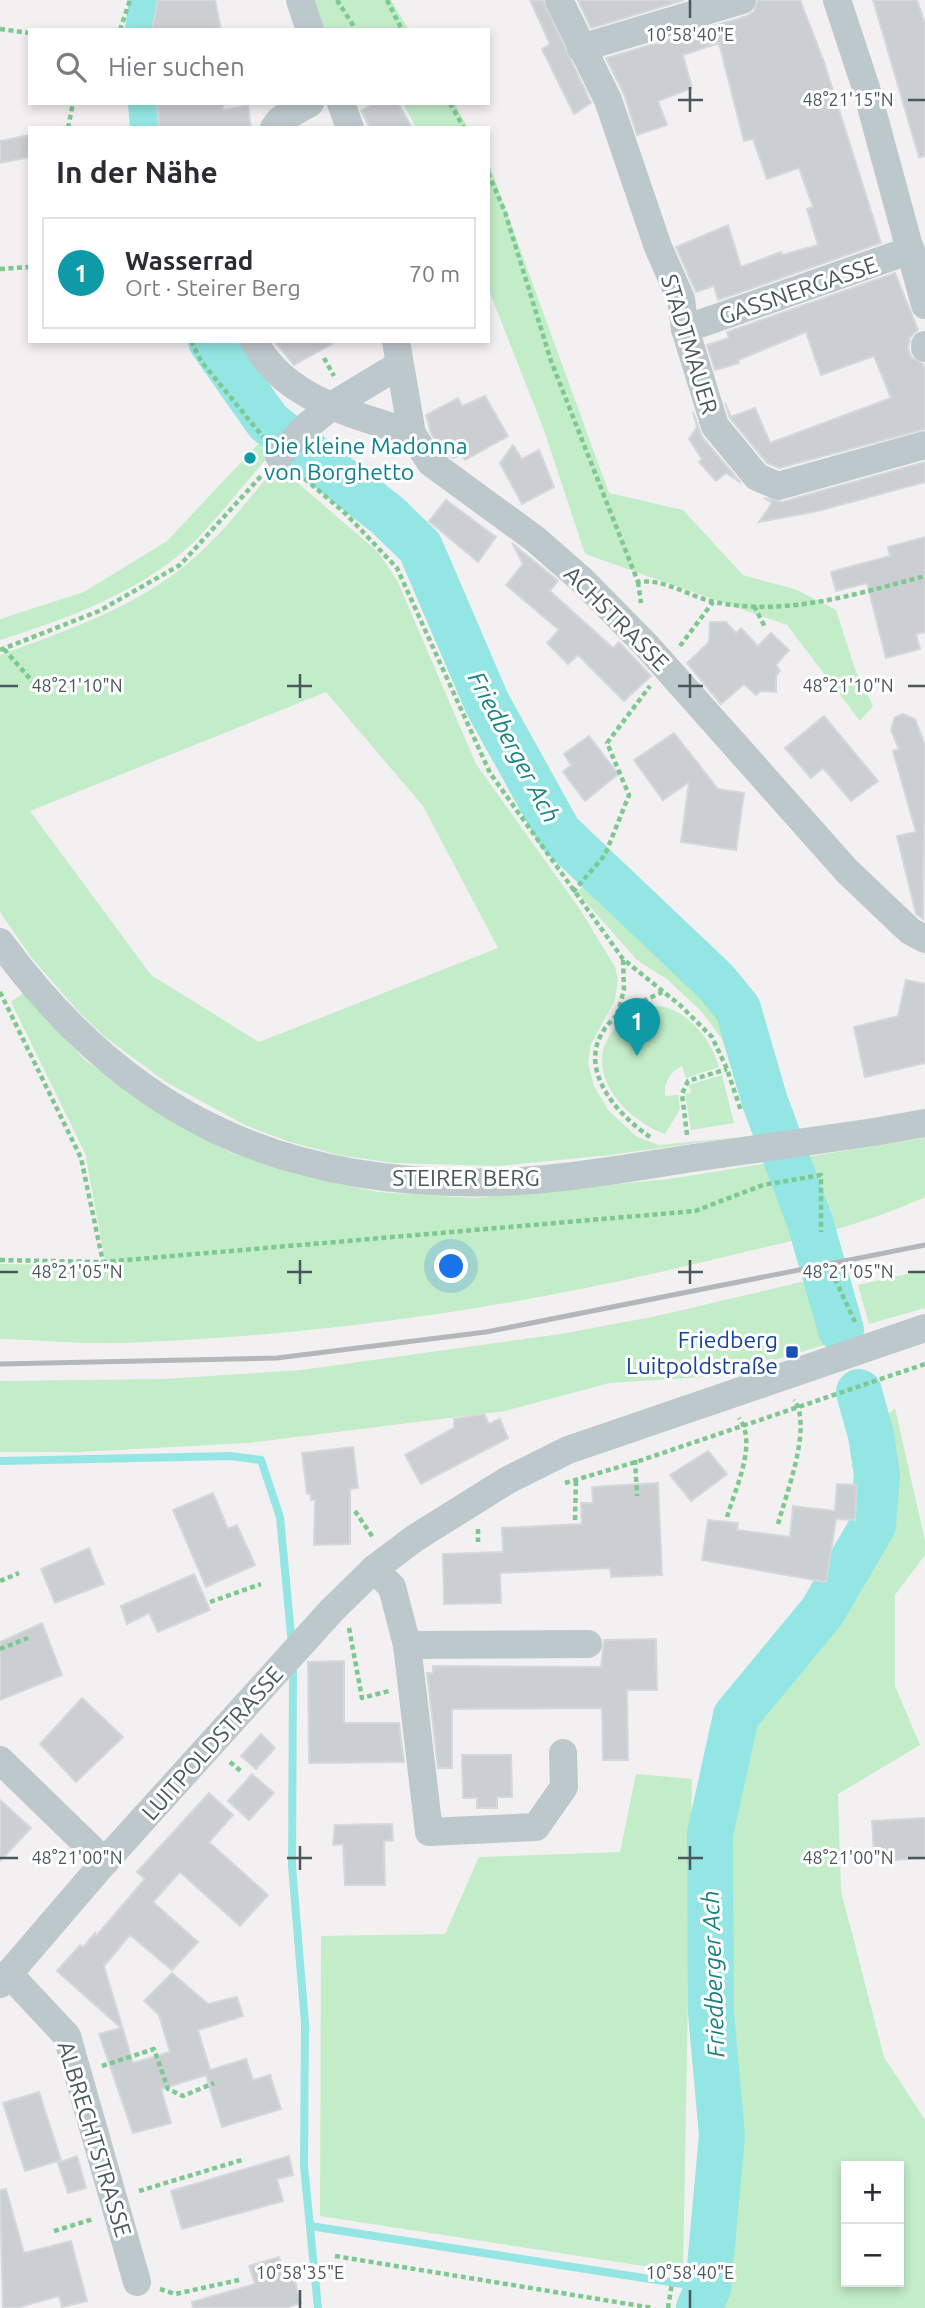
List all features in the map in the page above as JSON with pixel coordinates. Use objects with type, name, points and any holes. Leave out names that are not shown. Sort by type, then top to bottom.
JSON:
[{"type":"street","points":[[300,0],[309,28]]},
{"type":"street","name":"STADTMAUER","points":[[559,0],[608,100],[658,247],[681,299],[685,329],[715,426],[757,477],[778,486],[925,445]]},
{"type":"street","points":[[581,48],[742,0]]},
{"type":"street","points":[[837,0],[866,88],[925,305]]},
{"type":"street","points":[[276,126],[280,120],[306,105]]},
{"type":"street","points":[[342,105],[349,126]]},
{"type":"street","name":"GASSNERGASSE","points":[[685,329],[911,250]]},
{"type":"street","points":[[255,343],[276,372],[304,395],[412,434]]},
{"type":"street","points":[[281,454],[307,426],[398,353]]},
{"type":"street","name":"ACHSTRASSE","points":[[398,353],[412,434],[431,463],[534,539],[582,580],[665,666],[847,871],[910,931],[925,939]]},
{"type":"street","name":"STEIRER BERG","points":[[0,942],[71,1028],[139,1086],[194,1119],[275,1155],[331,1169],[402,1180],[502,1182],[721,1154],[925,1123]]},
{"type":"street","name":"LUITPOLDSTRASSE","points":[[4,1979],[280,1667],[374,1569],[464,1506],[571,1449],[925,1328]]},
{"type":"street","points":[[374,1569],[392,1587],[407,1645],[429,1832],[536,1827],[564,1787],[563,1753]]},
{"type":"street","points":[[407,1645],[588,1644]]},
{"type":"street","points":[[0,1760],[105,1862]]},
{"type":"street","name":"ALBRECHTSTRASSE","points":[[4,1979],[67,2036],[137,2282]]},
{"type":"path","points":[[121,28],[130,0]]},
{"type":"path","points":[[337,0],[355,28]]},
{"type":"path","points":[[387,0],[401,28]]},
{"type":"path","points":[[0,29],[28,33]]},
{"type":"path","points":[[68,126],[73,105]]},
{"type":"path","points":[[451,105],[463,126]]},
{"type":"path","points":[[490,178],[509,224],[551,361],[638,582],[651,580],[713,602],[754,606],[818,604],[925,576]]},
{"type":"path","points":[[0,270],[28,267]]},
{"type":"path","points":[[192,343],[201,361],[281,454],[346,514],[397,568],[490,774],[623,959],[701,1023],[716,1045],[727,1069],[741,1111]]},
{"type":"path","points":[[39,689],[2,650],[99,611],[180,565],[281,454]]},
{"type":"path","points":[[573,892],[589,877],[605,855],[629,795],[607,743],[713,602]]},
{"type":"path","points":[[754,606],[765,627]]},
{"type":"path","points":[[623,959],[624,990],[616,1016],[600,1037],[595,1064],[598,1076],[616,1110],[635,1127],[659,1141]]},
{"type":"path","points":[[0,992],[81,1158],[103,1262]]},
{"type":"path","points":[[616,1016],[662,992]]},
{"type":"path","points":[[688,1138],[682,1094],[688,1081],[727,1069]]},
{"type":"path","points":[[678,1139],[700,1136]]},
{"type":"path","points":[[0,1260],[103,1262],[695,1211],[773,1183],[821,1175],[821,1232]]},
{"type":"path","points":[[554,1485],[745,1426],[925,1364]]},
{"type":"path","points":[[778,1377],[800,1408],[801,1433],[778,1524]]},
{"type":"path","points":[[727,1517],[746,1453],[745,1426]]},
{"type":"path","points":[[571,1449],[576,1480],[575,1520]]},
{"type":"path","points":[[636,1465],[637,1496]]},
{"type":"path","points":[[0,1581],[19,1573]]},
{"type":"path","points":[[210,1602],[261,1584]]},
{"type":"path","points":[[338,1605],[362,1699],[412,1685]]},
{"type":"path","points":[[0,1649],[28,1638]]},
{"type":"path","points":[[78,2074],[154,2049],[168,2089],[183,2096],[214,2083]]},
{"type":"path","points":[[54,2231],[115,2205],[245,2159]]},
{"type":"path","points":[[335,2256],[653,2308]]},
{"type":"path","points":[[137,2282],[175,2294],[240,2280]]},
{"type":"path","points":[[668,2308],[671,2283]]},
{"type":"green space","points":[[314,0],[391,0],[408,28],[322,28]]},
{"type":"green space","points":[[404,105],[455,105],[467,126],[415,126]]},
{"type":"green space","points":[[490,166],[609,493],[683,510],[743,575],[797,590],[836,610],[855,669],[873,706],[860,721],[787,625],[585,554],[544,430],[490,293]]},
{"type":"green space","points":[[259,443],[270,455],[214,520],[179,555],[138,583],[94,606],[0,640],[0,619],[84,592],[167,541]]},
{"type":"green space","points":[[277,465],[378,552],[397,580],[476,764],[581,911],[615,967],[618,979],[615,1000],[591,1044],[588,1063],[594,1086],[608,1110],[637,1137],[659,1145],[739,1137],[610,1155],[497,1166],[393,1163],[339,1155],[290,1142],[245,1125],[166,1082],[105,1037],[79,1012],[31,957],[0,912],[0,655],[109,612],[170,577],[214,539]],"holes":[[[326,692],[423,806],[498,948],[259,1042],[151,975],[30,811]]]},
{"type":"green space","points":[[595,878],[725,1005],[758,1098],[743,1105],[722,1039],[701,1011],[668,980],[637,960],[577,892]]},
{"type":"green space","points":[[23,993],[85,1060],[157,1112],[229,1152],[301,1176],[378,1192],[474,1198],[669,1179],[925,1138],[925,1197],[845,1227],[763,1248],[635,1278],[490,1306],[343,1326],[196,1339],[107,1343],[0,1339],[0,1264],[106,1265],[85,1153],[11,1002]]},
{"type":"green space","points":[[661,1006],[681,1014],[698,1028],[719,1067],[686,1078],[682,1066],[671,1074],[665,1096],[678,1095],[680,1109],[665,1134],[634,1117],[621,1104],[604,1074],[602,1058],[606,1042],[622,1021],[637,1012]]},
{"type":"green space","points":[[722,1075],[734,1123],[691,1130],[685,1094],[691,1093],[689,1085]]},
{"type":"green space","points":[[925,1270],[925,1308],[869,1324],[858,1285]]},
{"type":"green space","points":[[810,1280],[831,1343],[720,1376],[609,1383],[505,1411],[247,1443],[79,1452],[0,1452],[0,1381],[164,1379],[301,1370],[561,1334],[657,1316]]},
{"type":"green space","points":[[895,1408],[925,1541],[925,1555],[895,1595],[895,1686],[920,1745],[838,1794],[841,1891],[884,2057],[925,2120],[925,2308],[714,2308],[729,2199],[713,1709],[793,1628],[860,1525],[852,1449]]},
{"type":"green space","points":[[636,1774],[692,1779],[683,2272],[320,2216],[321,1936],[445,1934],[479,1857],[620,1852]]},
{"type":"building","points":[[158,0],[215,0],[221,28],[152,28]]},
{"type":"building","points":[[530,0],[543,0],[591,103],[574,114],[542,49],[550,44]]},
{"type":"building","points":[[578,0],[684,0],[591,28]]},
{"type":"building","points":[[758,0],[800,0],[824,62],[881,243],[718,300],[714,286],[696,292],[676,247],[728,225],[741,267],[781,252],[782,255],[818,245],[807,209],[813,207],[799,168],[767,179],[753,139],[744,141],[719,43],[683,55],[692,88],[658,101],[667,125],[637,135],[624,94],[606,58],[747,16],[754,11]]},
{"type":"building","points":[[873,0],[917,0],[925,24],[925,156],[919,157]]},
{"type":"building","points":[[157,105],[223,105],[223,110],[248,106],[251,126],[159,126]]},
{"type":"building","points":[[372,105],[399,105],[411,126],[369,126],[361,111]]},
{"type":"building","points":[[28,135],[28,157],[0,163],[0,141]]},
{"type":"building","points":[[895,273],[918,330],[910,337],[908,348],[911,357],[923,364],[925,369],[925,429],[779,468],[767,463],[730,418],[725,403],[731,417],[755,408],[770,443],[891,398],[874,356],[821,375],[806,332],[738,360],[739,363],[715,370],[707,345],[729,338],[727,332]]},
{"type":"building","points":[[276,343],[333,343],[294,365]]},
{"type":"building","points":[[485,396],[508,436],[465,460],[461,454],[453,458],[443,451],[431,433],[426,415],[458,398],[462,406]]},
{"type":"building","points":[[693,412],[702,437],[741,483],[726,473],[716,481],[699,462],[702,459],[689,439],[697,427]]},
{"type":"building","points":[[513,445],[522,459],[539,450],[554,487],[522,504],[500,463]]},
{"type":"building","points":[[925,462],[925,482],[818,511],[759,522],[772,503],[764,498],[782,502]]},
{"type":"building","points":[[446,500],[496,537],[478,562],[429,521]]},
{"type":"building","points":[[925,537],[925,632],[916,634],[920,649],[886,658],[867,583],[836,591],[831,572],[890,556],[888,547]]},
{"type":"building","points":[[512,543],[558,581],[550,591],[613,648],[619,642],[651,676],[624,701],[578,655],[568,664],[547,643],[559,630],[506,585],[523,564]]},
{"type":"building","points":[[710,622],[726,622],[736,633],[741,628],[758,646],[771,633],[789,650],[776,665],[780,671],[776,676],[776,692],[760,691],[756,695],[744,684],[721,704],[687,663],[709,642]]},
{"type":"building","points":[[903,714],[915,719],[925,745],[923,919],[916,914],[897,836],[916,832],[893,751],[899,749],[891,730],[895,717]]},
{"type":"building","points":[[824,716],[878,781],[851,801],[823,768],[811,778],[785,748]]},
{"type":"building","points":[[674,733],[718,789],[744,793],[736,850],[681,842],[689,782],[663,800],[634,760]]},
{"type":"building","points":[[589,736],[618,774],[585,801],[563,772],[571,765],[564,754]]},
{"type":"building","points":[[906,980],[925,984],[925,1063],[865,1077],[854,1027],[898,1016]]},
{"type":"building","points":[[484,1414],[489,1424],[500,1419],[508,1438],[421,1484],[405,1455],[454,1428],[454,1419]]},
{"type":"building","points":[[353,1447],[358,1488],[350,1489],[350,1544],[314,1545],[315,1500],[311,1500],[310,1493],[307,1494],[302,1453]]},
{"type":"building","points":[[708,1451],[727,1474],[691,1501],[670,1475]]},
{"type":"building","points":[[658,1483],[662,1575],[611,1577],[610,1568],[500,1573],[501,1603],[444,1604],[443,1554],[503,1552],[502,1528],[582,1524],[581,1503],[593,1503],[592,1487]]},
{"type":"building","points":[[837,1484],[857,1485],[855,1520],[836,1519],[826,1582],[702,1560],[708,1520],[738,1523],[737,1530],[790,1537],[793,1506],[835,1511]]},
{"type":"building","points":[[213,1493],[228,1529],[237,1525],[255,1565],[206,1587],[173,1510]]},
{"type":"building","points":[[89,1548],[104,1584],[55,1603],[41,1569]]},
{"type":"building","points":[[194,1574],[210,1610],[158,1632],[149,1613],[127,1624],[121,1606]]},
{"type":"building","points":[[42,1623],[62,1675],[0,1700],[0,1642]]},
{"type":"building","points":[[656,1639],[657,1690],[627,1690],[628,1760],[603,1760],[602,1708],[452,1709],[452,1768],[438,1768],[427,1673],[433,1673],[433,1666],[601,1667],[604,1640]]},
{"type":"building","points":[[344,1661],[344,1723],[399,1723],[404,1762],[309,1763],[308,1662]]},
{"type":"building","points":[[82,1698],[123,1737],[76,1782],[40,1744]]},
{"type":"building","points":[[261,1734],[275,1748],[256,1769],[241,1756]]},
{"type":"building","points":[[462,1755],[511,1755],[512,1797],[497,1797],[497,1808],[477,1808],[477,1798],[463,1798]]},
{"type":"building","points":[[252,1774],[274,1793],[249,1820],[228,1801]]},
{"type":"building","points":[[209,1793],[233,1815],[209,1842],[268,1895],[240,1926],[180,1872],[153,1902],[198,1942],[172,1970],[130,1935],[105,1965],[103,1963],[133,2063],[170,2052],[159,2015],[144,2001],[172,1973],[208,2004],[237,1997],[243,2016],[198,2030],[210,2070],[246,2059],[253,2080],[270,2075],[281,2109],[222,2127],[206,2075],[161,2089],[171,2123],[133,2133],[99,2034],[121,2028],[57,1971],[80,1945],[83,1947],[95,1933],[96,1936],[145,1879],[137,1872]]},
{"type":"building","points":[[0,1800],[31,1828],[0,1861]]},
{"type":"building","points":[[925,1818],[925,1858],[895,1860],[894,1852],[874,1853],[872,1821]]},
{"type":"building","points":[[392,1824],[393,1840],[384,1841],[385,1885],[345,1885],[343,1844],[333,1845],[335,1825]]},
{"type":"building","points":[[39,2092],[61,2160],[25,2171],[3,2103]]},
{"type":"building","points":[[77,2156],[86,2188],[68,2193],[58,2163]]},
{"type":"building","points":[[289,2156],[293,2175],[277,2179],[283,2201],[182,2229],[171,2191]]},
{"type":"building","points":[[6,2189],[24,2253],[71,2241],[87,2301],[62,2307],[59,2296],[16,2308],[3,2308],[0,2190]]},
{"type":"building","points":[[279,2257],[285,2276],[293,2274],[301,2303],[285,2308],[193,2308],[192,2302],[255,2284],[249,2266]]},
{"type":"waterway","name":"Friedberger Ach","points":[[148,28],[152,0]]},
{"type":"waterway","name":"Friedberger Ach","points":[[151,105],[153,126]]},
{"type":"waterway","name":"Friedberger Ach","points":[[212,343],[268,422],[387,515],[420,547],[487,703],[559,833],[716,982],[738,1009],[765,1102],[810,1222],[841,1330]]},
{"type":"waterway","name":"Friedberger Ach","points":[[699,2308],[708,2288],[722,2135],[711,2013],[710,1834],[736,1716],[822,1612],[873,1525],[877,1475],[871,1435],[859,1392]]},
{"type":"waterway","points":[[0,1461],[230,1456],[261,1460],[280,1517],[292,1645]]},
{"type":"waterway","points":[[293,1665],[292,1866],[305,2023],[304,2166],[318,2308]]},
{"type":"waterway","points":[[310,2226],[708,2288]]},
{"type":"railway","points":[[0,1364],[277,1358],[486,1332],[925,1245]]},
{"type":"place","name":"Die kleine Madonna von Borghetto","points":[[250,458]]},
{"type":"place","name":"Wasserrad","points":[[637,1056]]},
{"type":"place","name":"Friedberg Luitpoldstraße","points":[[792,1352]]}]
